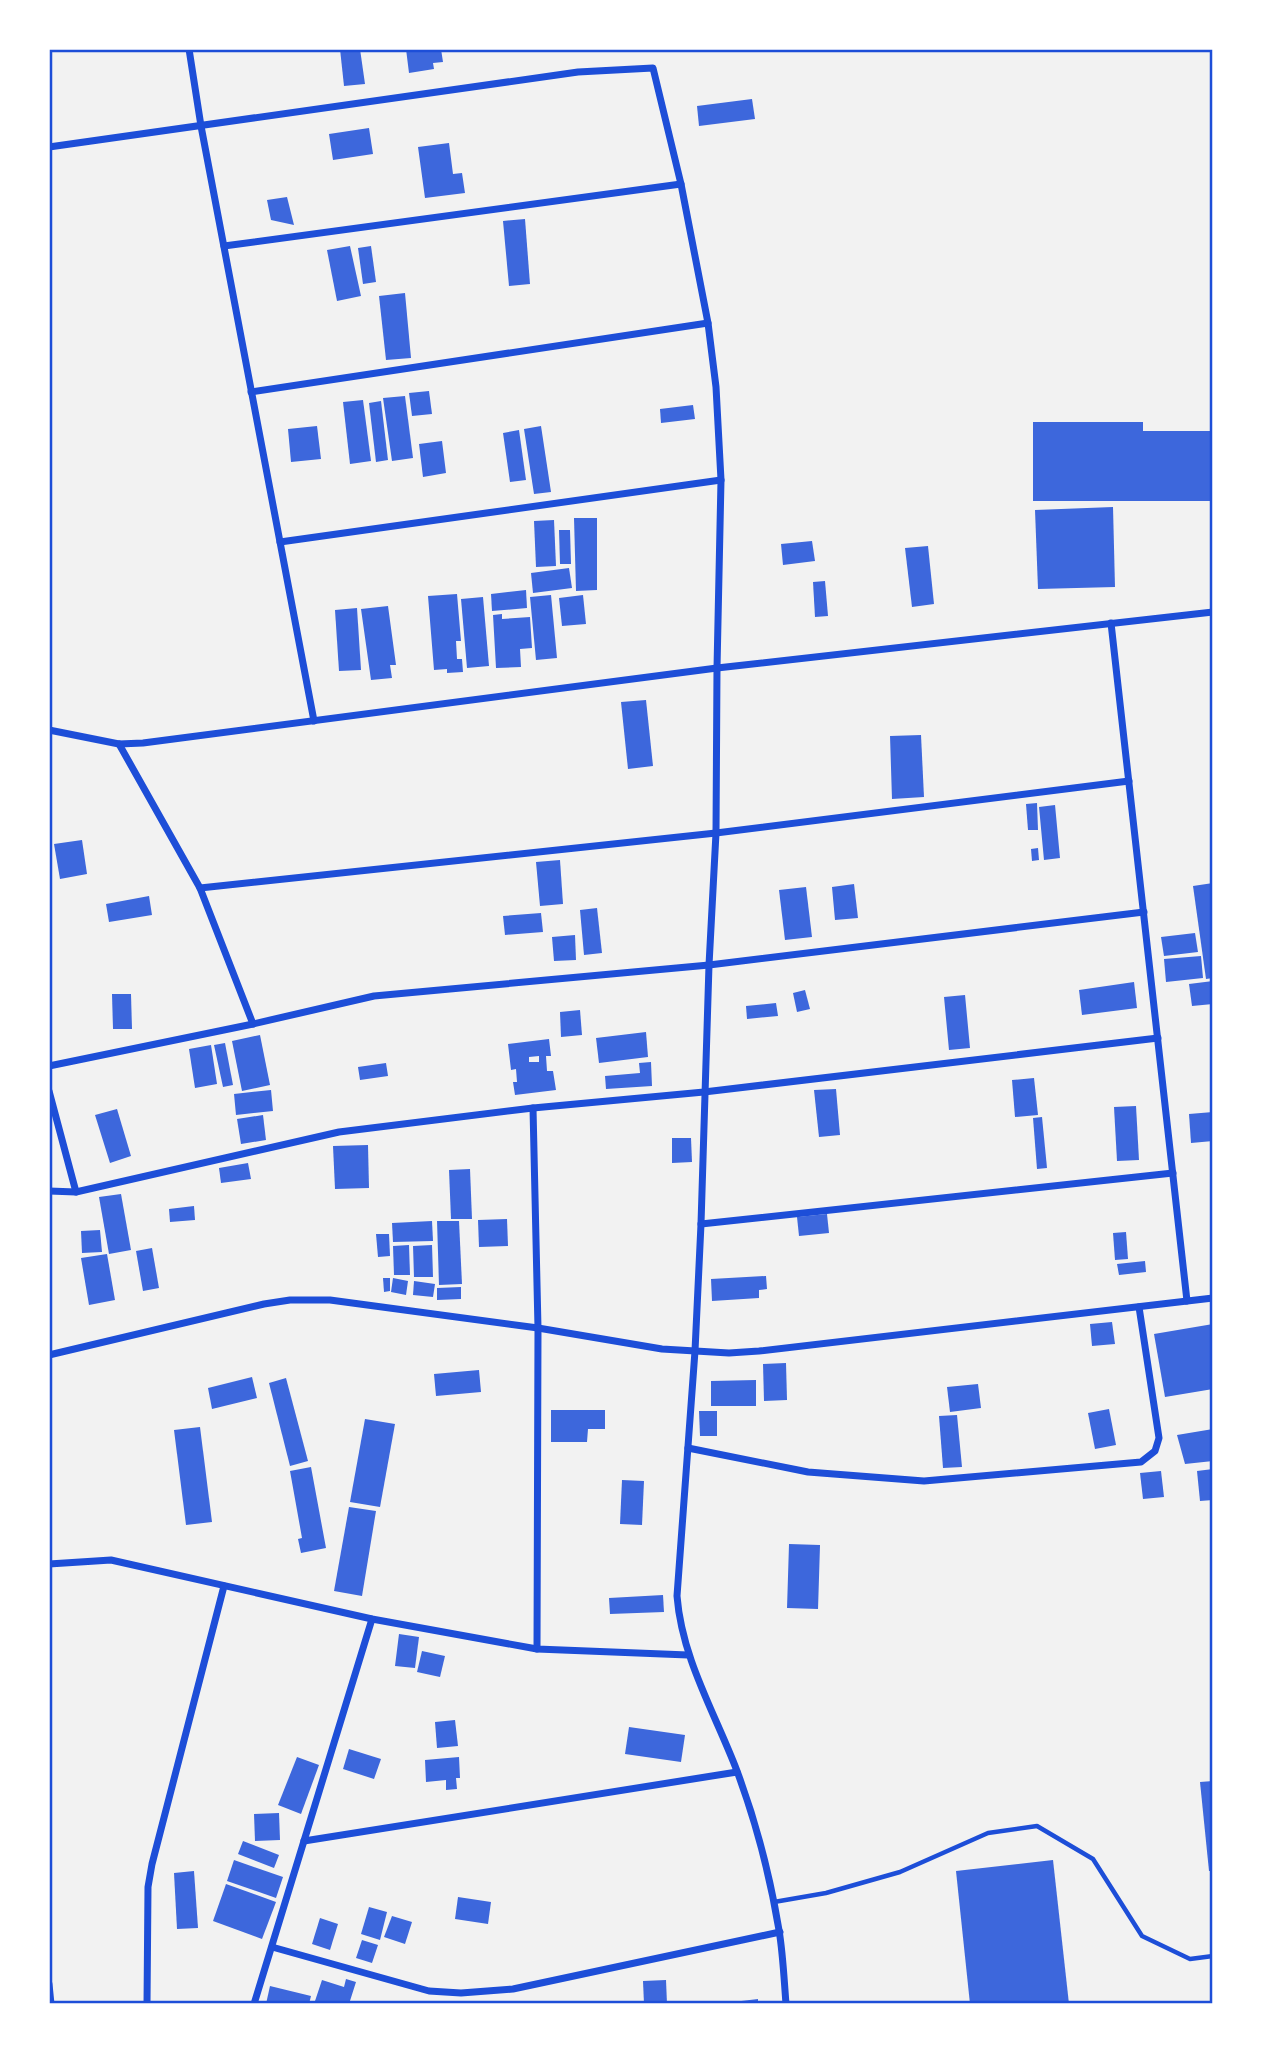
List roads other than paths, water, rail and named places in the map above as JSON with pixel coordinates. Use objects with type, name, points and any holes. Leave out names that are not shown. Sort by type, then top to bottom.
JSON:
[{"type":"street","points":[[189,49],[201,125],[314,721]]},
{"type":"street","points":[[49,147],[578,72],[653,68],[681,184],[708,323],[716,387],[721,480],[716,833],[701,1224],[695,1351],[677,1596],[679,1620],[688,1655],[737,1772],[767,1867],[780,1932],[786,2004]]},
{"type":"street","points":[[224,246],[681,184]]},
{"type":"street","points":[[251,391],[708,323]]},
{"type":"street","points":[[280,542],[721,480]]},
{"type":"street","points":[[49,730],[119,744],[143,743],[717,668],[1213,612]]},
{"type":"street","points":[[1111,623],[1187,1301]]},
{"type":"street","points":[[119,744],[200,888],[253,1024]]},
{"type":"street","points":[[200,888],[716,833],[1129,781]]},
{"type":"street","points":[[49,1066],[374,996],[709,965],[1143,912]]},
{"type":"street","points":[[49,1191],[76,1192],[339,1132],[1158,1038]]},
{"type":"street","points":[[49,1091],[76,1192]]},
{"type":"street","points":[[533,1108],[538,1328],[537,1649]]},
{"type":"street","points":[[701,1224],[1173,1173]]},
{"type":"street","points":[[49,1355],[290,1300],[330,1300],[538,1328],[663,1349],[729,1353],[1213,1298]]},
{"type":"street","points":[[688,1448],[808,1472],[923,1481],[1141,1462],[1155,1451],[1159,1437],[1139,1307]]},
{"type":"street","points":[[49,1564],[111,1560],[372,1619],[537,1649],[688,1655]]},
{"type":"street","points":[[147,2004],[148,1887],[152,1864],[224,1586]]},
{"type":"street","points":[[254,2004],[372,1619]]},
{"type":"street","points":[[304,1841],[737,1772]]},
{"type":"street","points":[[272,1947],[429,1991],[461,1993],[513,1989],[780,1932]]},
{"type":"street","points":[[49,1984],[51,2004]]},
{"type":"lane","points":[[774,1902],[826,1893],[900,1872],[988,1833],[1037,1826],[1093,1859],[1142,1936],[1190,1959],[1213,1956]]}]
